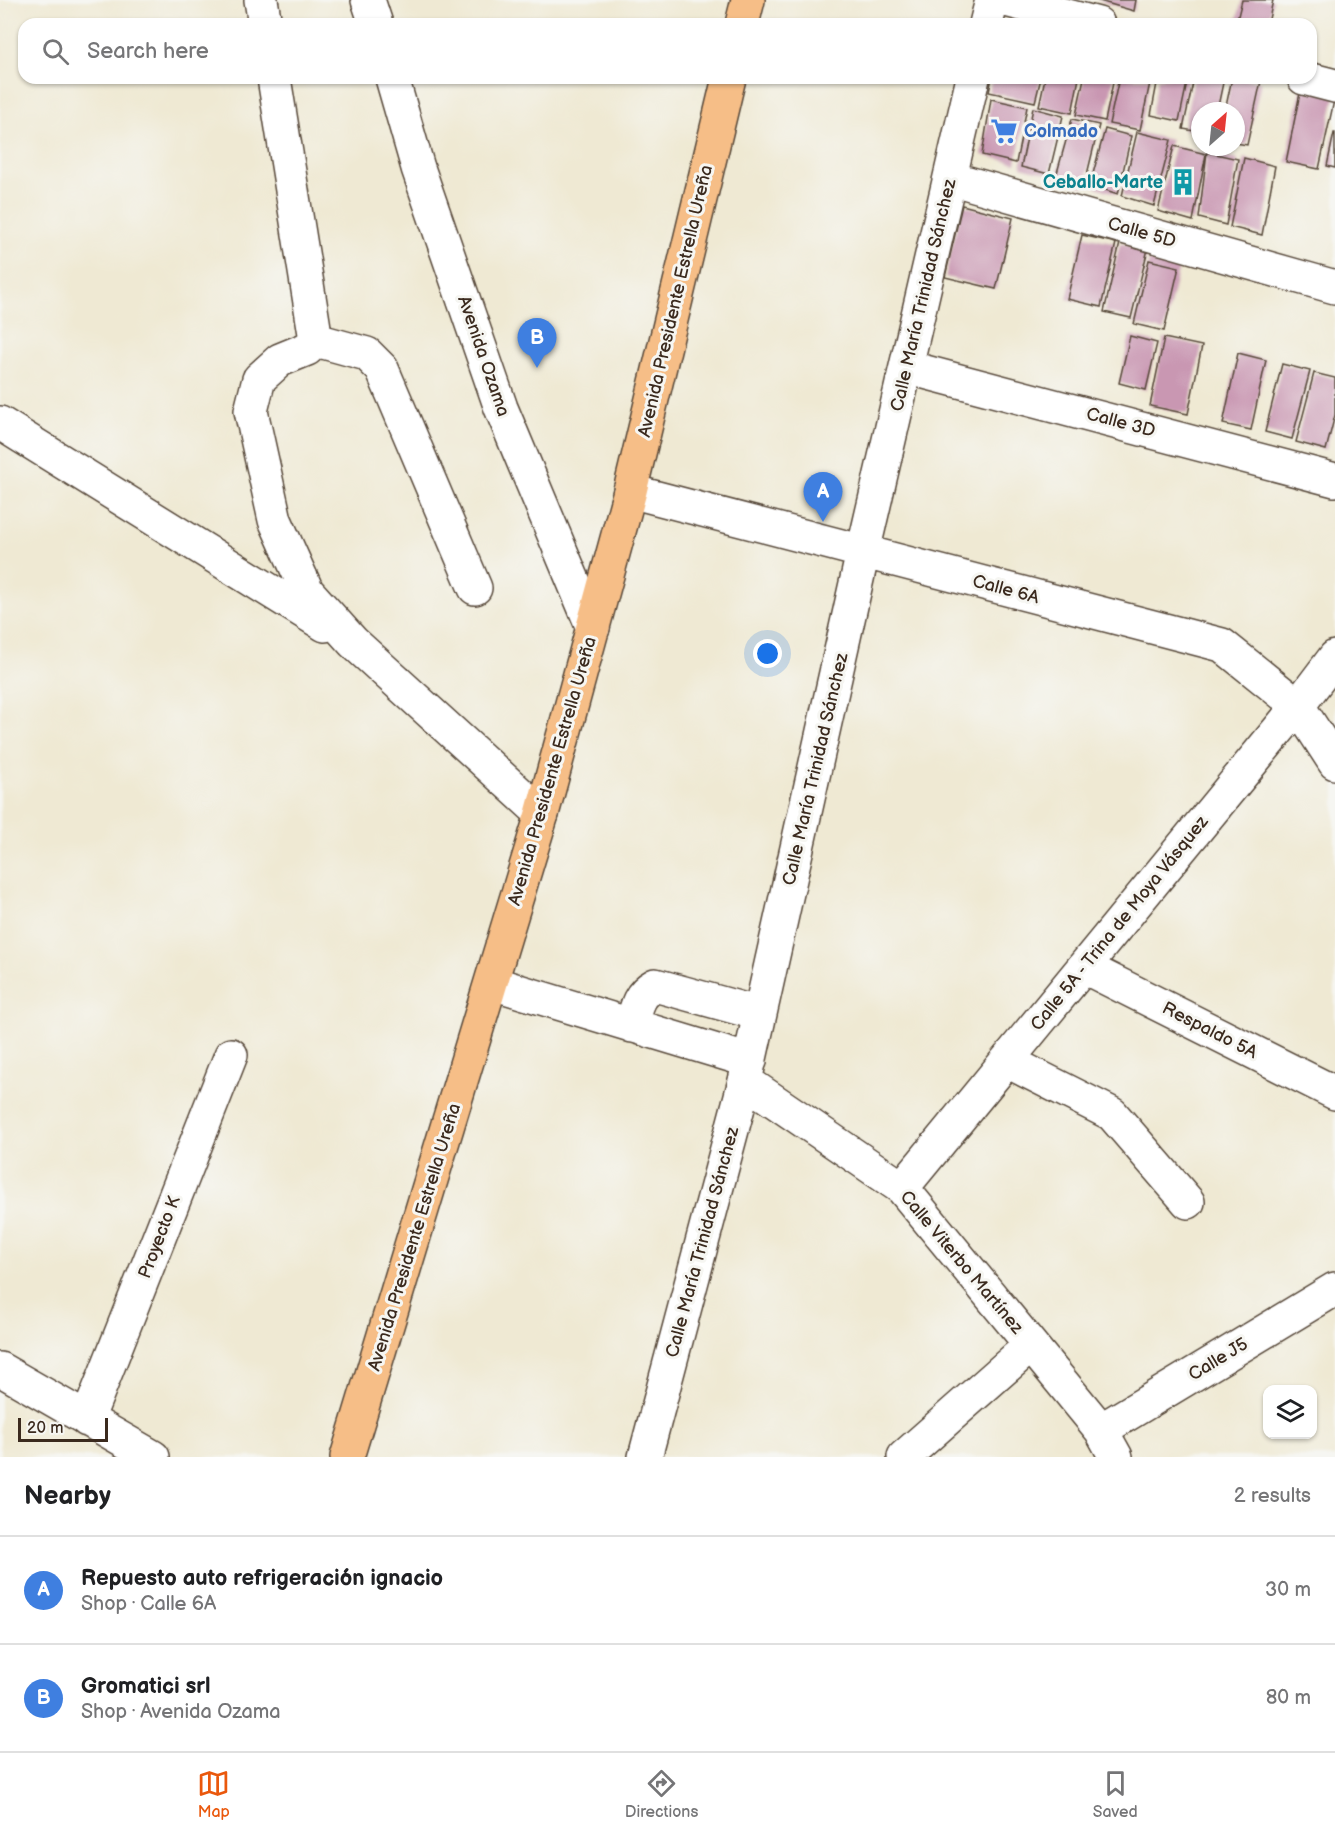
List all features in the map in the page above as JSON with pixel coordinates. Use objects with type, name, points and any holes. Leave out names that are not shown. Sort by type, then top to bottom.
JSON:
[{"type":"main road","points":[[744,18],[748,0]]},
{"type":"main road","name":"Avenida Presidente Estrella Ureña","points":[[347,1457],[542,814],[630,491],[728,84]]},
{"type":"street","points":[[261,0],[264,18]]},
{"type":"street","points":[[368,0],[374,18]]},
{"type":"street","points":[[988,18],[992,0]]},
{"type":"street","points":[[1006,0],[1075,18]]},
{"type":"street","points":[[1317,81],[1335,86]]},
{"type":"street","points":[[275,84],[316,340]]},
{"type":"street","name":"Avenida Ozama","points":[[394,84],[418,168],[501,408],[593,628]]},
{"type":"street","name":"Calle María Trinidad Sánchez","points":[[645,1457],[747,1071],[863,552],[972,84]]},
{"type":"street","name":"Calle 5D","points":[[950,178],[1335,286]]},
{"type":"street","points":[[316,340],[367,354],[382,369],[475,588]]},
{"type":"street","points":[[316,340],[307,349],[280,360],[259,379],[251,411],[275,520],[307,591],[353,642],[542,814]]},
{"type":"street","name":"Calle 3D","points":[[906,367],[1335,480]]},
{"type":"street","points":[[0,423],[353,642]]},
{"type":"street","name":"Calle 6A","points":[[630,491],[1222,645],[1298,706],[1335,763]]},
{"type":"street","name":"Calle 5A - Trina de Moya Vásquez","points":[[902,1188],[1298,706],[1335,657]]},
{"type":"street","name":"Respaldo 5A","points":[[1084,967],[1335,1093]]},
{"type":"street","name":"Calle Viterbo Martínez","points":[[492,983],[632,1026],[747,1071],[902,1188],[1109,1443]]},
{"type":"street","points":[[632,1026],[638,1002],[645,990],[655,985],[760,1014]]},
{"type":"street","name":"Proyecto K","points":[[87,1420],[231,1055]]},
{"type":"street","points":[[1007,1061],[1112,1114],[1188,1202]]},
{"type":"street","name":"Calle J5","points":[[1109,1443],[1335,1288]]},
{"type":"street","points":[[903,1457],[1031,1345]]},
{"type":"street","points":[[0,1369],[153,1457]]},
{"type":"building","points":[[1096,0],[1136,0],[1134,11]]},
{"type":"building","points":[[1242,0],[1273,0],[1269,18],[1238,18]]},
{"type":"building","points":[[991,84],[1040,84],[1035,102],[989,92]]},
{"type":"building","points":[[1044,84],[1078,84],[1072,113],[1039,106]]},
{"type":"building","points":[[1083,84],[1113,84],[1105,121],[1076,115]]},
{"type":"building","points":[[1118,84],[1150,84],[1140,130],[1109,124]]},
{"type":"building","points":[[1157,84],[1187,84],[1179,121],[1151,115]]},
{"type":"building","points":[[1193,84],[1223,84],[1219,102],[1191,102],[1191,130],[1183,129]]},
{"type":"building","points":[[1231,84],[1260,84],[1247,145],[1245,145],[1245,102],[1227,102]]},
{"type":"building","points":[[1301,88],[1335,96],[1319,169],[1286,162]]},
{"type":"building","name":"Colmado","points":[[991,99],[1027,107],[1016,163],[982,155]]},
{"type":"building","points":[[1033,108],[1063,116],[1049,174],[1021,167]]},
{"type":"building","points":[[1072,119],[1099,125],[1084,187],[1055,180]]},
{"type":"building","points":[[1105,129],[1131,136],[1118,194],[1090,185]]},
{"type":"building","points":[[1137,132],[1171,140],[1154,206],[1122,196]]},
{"type":"building","points":[[1335,133],[1335,168],[1327,166]]},
{"type":"building","name":"Ceballo-Marte","points":[[1174,146],[1191,150],[1191,156],[1206,156],[1193,221],[1158,211]]},
{"type":"building","points":[[1207,156],[1238,159],[1226,225],[1199,218]]},
{"type":"building","points":[[1244,158],[1275,166],[1262,235],[1230,227]]},
{"type":"building","points":[[962,205],[1013,218],[996,289],[945,277]]},
{"type":"building","points":[[1082,235],[1116,243],[1101,307],[1067,299]]},
{"type":"building","points":[[1120,243],[1148,249],[1131,318],[1104,312]]},
{"type":"building","points":[[1149,260],[1179,267],[1164,331],[1134,324]]},
{"type":"building","points":[[1130,336],[1157,343],[1146,390],[1119,383]]},
{"type":"building","points":[[1164,338],[1202,346],[1188,414],[1150,406]]},
{"type":"building","points":[[1238,353],[1266,360],[1251,430],[1223,424]]},
{"type":"building","points":[[1282,364],[1310,371],[1292,439],[1265,432]]},
{"type":"building","points":[[1314,373],[1335,378],[1335,415],[1326,450],[1296,442]]},
{"type":"place","name":"Colmado","points":[[1004,131]]},
{"type":"place","name":"Ceballo-Marte","points":[[1183,182]]},
{"type":"place","name":"Gromatici srl","points":[[537,368]]},
{"type":"place","name":"Repuesto auto refrigeración ignacio","points":[[823,522]]}]
